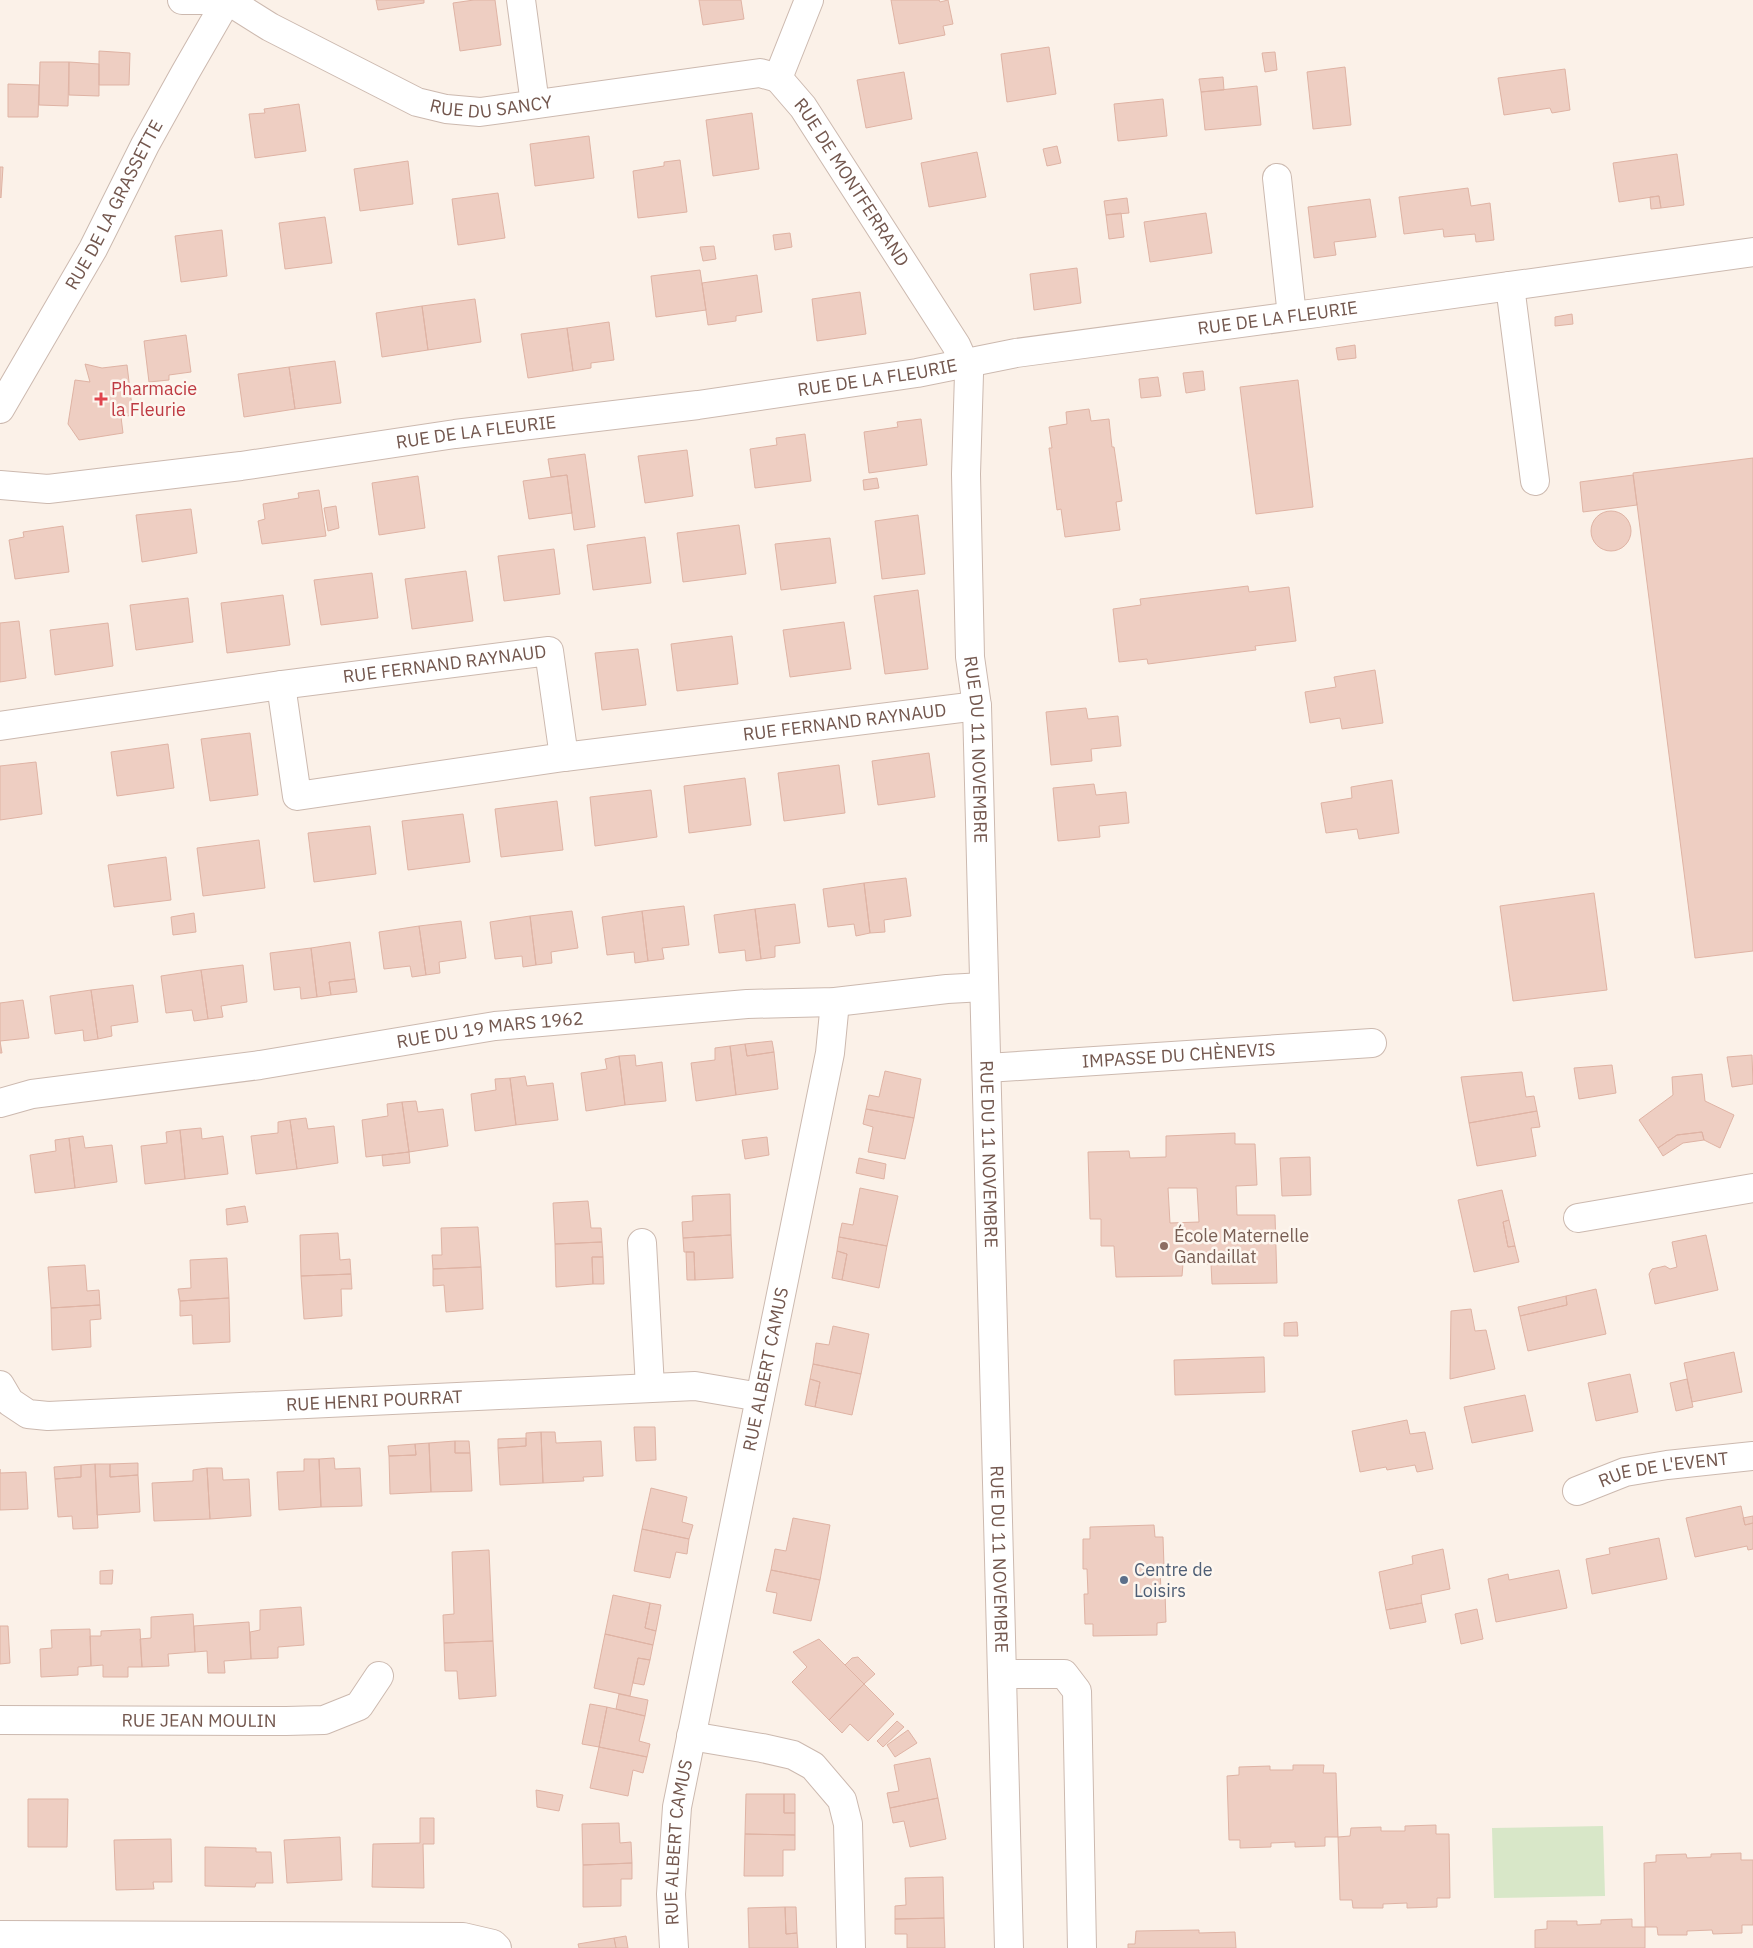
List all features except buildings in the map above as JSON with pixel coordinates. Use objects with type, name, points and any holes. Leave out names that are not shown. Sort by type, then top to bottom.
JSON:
[{"type":"street","points":[[182,0],[227,0]]},
{"type":"street","name":"RUE DU SANCY","points":[[227,0],[270,27],[417,102],[446,109],[480,112],[760,73],[778,78]]},
{"type":"street","name":"RUE DE LA GRASSETTE","points":[[0,409],[93,249],[145,145],[227,0]]},
{"type":"street","points":[[521,0],[535,104]]},
{"type":"street","points":[[778,78],[809,0]]},
{"type":"street","name":"RUE DE MONTFERRAND","points":[[778,78],[803,107],[956,345],[964,362]]},
{"type":"street","points":[[1277,178],[1292,316]]},
{"type":"street","name":"RUE DE LA FLEURIE","points":[[0,485],[48,489],[241,466],[455,434],[698,405],[917,373],[1016,353],[1753,252]]},
{"type":"street","points":[[1510,286],[1535,481]]},
{"type":"street","name":"RUE DU 11 NOVEMBRE","points":[[964,362],[969,374],[966,474],[970,657],[977,706],[1009,1948]]},
{"type":"street","name":"RUE FERNAND RAYNAUD","points":[[0,726],[282,685],[548,651],[564,757],[977,706]]},
{"type":"street","points":[[282,685],[298,796],[564,757]]},
{"type":"street","name":"RUE DU 19 MARS 1962","points":[[0,1103],[32,1094],[260,1065],[495,1026],[747,1004],[835,1002],[947,989],[984,987]]},
{"type":"street","name":"RUE ALBERT CAMUS","points":[[674,1948],[671,1894],[677,1806],[830,1053],[835,1002]]},
{"type":"street","name":"IMPASSE DU CHÈNEVIS","points":[[987,1068],[1372,1043]]},
{"type":"street","points":[[1578,1218],[1753,1188]]},
{"type":"street","points":[[642,1243],[650,1387]]},
{"type":"street","name":"RUE HENRI POURRAT","points":[[3,1399],[28,1414],[48,1416],[650,1387],[695,1386],[760,1397]]},
{"type":"street","name":"RUE DE L'EVENT","points":[[1577,1491],[1625,1472],[1667,1465],[1753,1456]]},
{"type":"street","points":[[1002,1674],[1064,1674],[1077,1691],[1082,1948]]},
{"type":"street","name":"RUE JEAN MOULIN","points":[[0,1720],[286,1722],[324,1720],[359,1706],[380,1676]]},
{"type":"street","name":"RUE ALBERT CAMUS","points":[[692,1736],[792,1754],[813,1766],[842,1800],[848,1824],[851,1948]]},
{"type":"street","points":[[0,1935],[463,1937],[493,1944],[497,1948]]},
{"type":"green space","points":[[1603,1826],[1605,1896],[1494,1898],[1492,1828]]},
{"type":"place","name":"Pharmacie la Fleurie","points":[[101,399]]},
{"type":"place","name":"École Maternelle Gandaillat","points":[[1164,1246]]},
{"type":"place","name":"Centre de Loisirs","points":[[1124,1580]]}]
